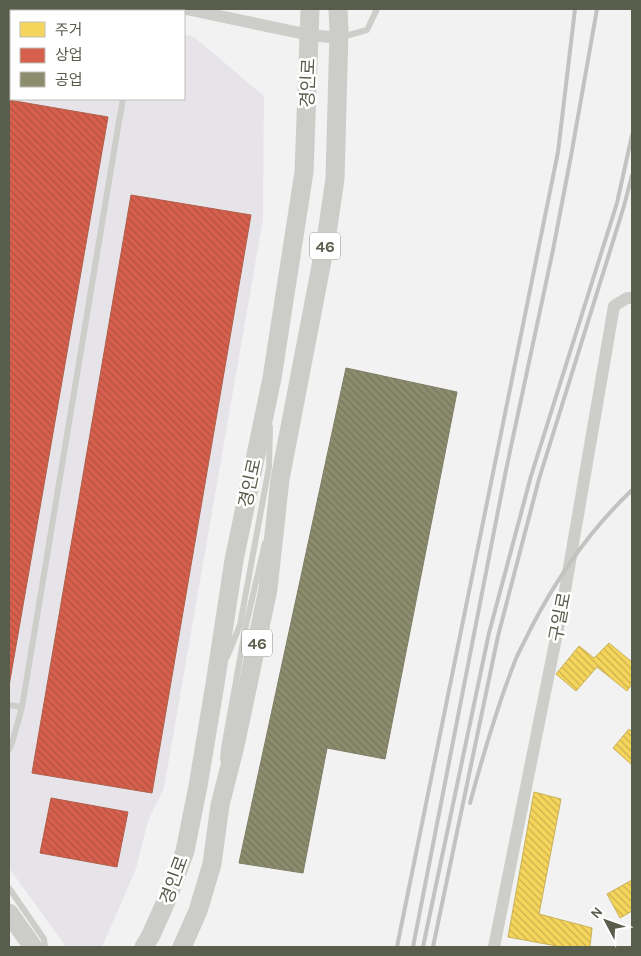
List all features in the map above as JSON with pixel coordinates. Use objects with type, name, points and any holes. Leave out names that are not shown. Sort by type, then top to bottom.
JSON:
[{"type":"main road","name":"경인로","points":[[144,947],[168,897],[185,850],[198,786],[234,560],[272,378],[304,172],[310,9]]},
{"type":"main road","name":"경인로","points":[[182,947],[198,911],[212,864],[220,805],[235,746],[268,589],[280,479],[324,250],[335,179],[339,38],[338,9]]},
{"type":"main road","points":[[9,913],[33,947]]},
{"type":"street","points":[[9,10],[16,9]]},
{"type":"street","points":[[186,9],[310,35],[339,38]]},
{"type":"street","name":"구일로","points":[[494,947],[562,608],[614,306],[626,298],[632,298]]},
{"type":"lane","points":[[339,38],[366,30],[377,9]]},
{"type":"lane","points":[[9,750],[22,707],[123,100]]},
{"type":"lane","points":[[9,705],[22,707]]},
{"type":"lane","points":[[9,888],[44,939],[45,947]]},
{"type":"shaded area","points":[[9,22],[10,100],[185,100],[185,34],[194,37],[264,96],[263,219],[164,788],[148,821],[136,869],[102,947],[66,947],[9,868]]},
{"type":"building: 주거","points":[[609,643],[632,662],[632,684],[627,691],[597,667],[576,691],[556,674],[579,646],[594,658]]},
{"type":"building: 주거","points":[[629,729],[632,732],[632,765],[613,748]]},
{"type":"building: 주거","points":[[534,792],[561,799],[539,914],[592,928],[590,947],[562,947],[508,937]]},
{"type":"building: 주거","points":[[632,880],[632,911],[620,918],[607,894]]},
{"type":"building: 상업","points":[[9,100],[108,117],[9,686]]},
{"type":"building: 상업","points":[[131,195],[251,215],[152,793],[32,773]]},
{"type":"building: 상업","points":[[51,798],[128,812],[117,867],[40,853]]},
{"type":"building: 공업","points":[[346,368],[457,392],[385,759],[327,748],[303,873],[239,863]]},
{"type":"railway","points":[[397,947],[558,152],[575,9]]},
{"type":"railway","points":[[413,947],[506,470],[553,250],[597,9]]},
{"type":"railway","points":[[423,947],[489,633],[531,476],[617,203],[632,135]]},
{"type":"railway","points":[[433,947],[498,636],[539,479],[632,175]]},
{"type":"railway","points":[[470,803],[502,696],[515,661],[540,610],[588,538],[632,490]]}]
